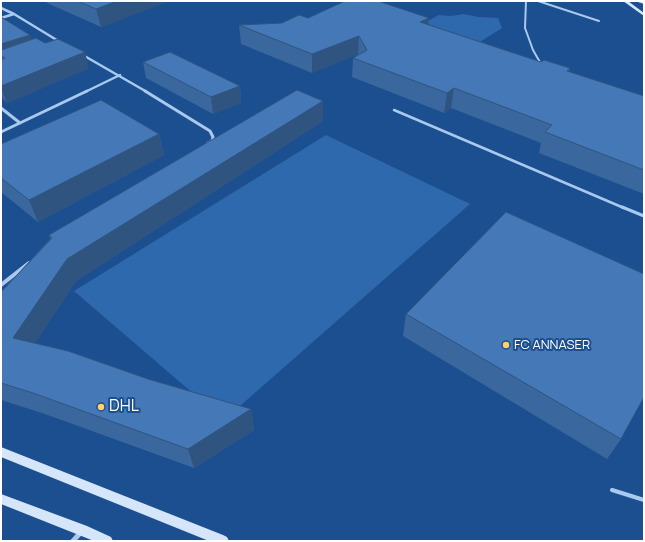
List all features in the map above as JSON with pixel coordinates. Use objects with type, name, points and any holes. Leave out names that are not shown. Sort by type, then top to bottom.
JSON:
[{"type":"street","points":[[625,1],[644,15]]},
{"type":"street","points":[[640,1],[644,3]]},
{"type":"street","points":[[1,8],[14,14],[63,44],[56,46]]},
{"type":"street","points":[[638,10],[644,10]]},
{"type":"street","points":[[1,18],[14,14]]},
{"type":"street","points":[[76,51],[120,75],[210,131],[213,137],[212,141],[205,145]]},
{"type":"street","points":[[1,132],[120,75]]},
{"type":"street","points":[[1,108],[20,123]]},
{"type":"street","points":[[1,285],[36,259]]},
{"type":"street","points":[[1,452],[223,541]]},
{"type":"street","points":[[1,499],[83,530],[107,541]]},
{"type":"street","points":[[73,541],[83,530]]},
{"type":"lane","points":[[526,1],[525,28],[533,50],[544,68]]},
{"type":"lane","points":[[538,1],[599,21]]},
{"type":"lane","points":[[394,110],[644,216]]},
{"type":"lane","points":[[612,490],[644,500]]},
{"type":"shaded area","points":[[464,14],[478,17],[498,18],[502,28],[480,42],[424,23],[439,15],[450,16]]},
{"type":"shaded area","points":[[326,135],[470,204],[224,420],[74,291]]},
{"type":"building","points":[[78,1],[117,1],[96,9]]},
{"type":"building","points":[[345,1],[378,1],[429,18],[420,22],[541,62],[544,60],[570,68],[567,71],[644,96],[644,170],[545,132],[552,125],[454,88],[447,93],[353,58],[367,50],[359,36],[312,54],[239,25],[282,23],[299,15],[308,18]]},
{"type":"building","points":[[1,17],[30,35],[1,44]]},
{"type":"building","points":[[36,38],[45,43],[58,39],[85,52],[1,86],[1,60],[5,58],[1,56],[1,50]]},
{"type":"building","points":[[170,52],[240,86],[211,97],[143,62]]},
{"type":"building","points":[[297,90],[323,101],[67,259],[13,338],[68,351],[148,379],[251,409],[188,449],[33,393],[1,383],[1,292],[52,238],[49,235]]},
{"type":"building","points":[[101,100],[159,134],[29,200],[1,178],[1,144]]},
{"type":"building","points":[[506,212],[644,274],[644,397],[621,439],[406,314]]},
{"type":"place","name":"FC ANNASER","points":[[506,345]]},
{"type":"place","name":"DHL","points":[[101,407]]}]
